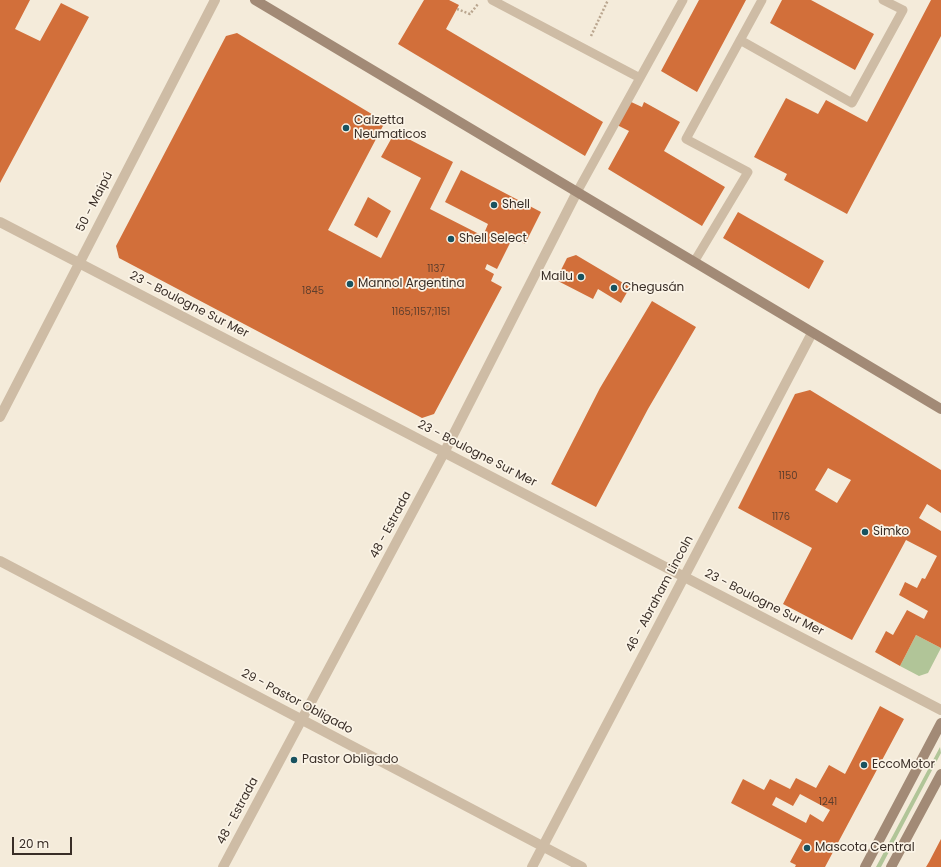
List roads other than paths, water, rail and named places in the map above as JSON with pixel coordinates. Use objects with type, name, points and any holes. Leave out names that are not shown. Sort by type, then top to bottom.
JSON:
[{"type":"main road","points":[[255,0],[941,409]]},
{"type":"main road","points":[[865,867],[941,723]]},
{"type":"main road","points":[[892,867],[941,774]]},
{"type":"street","name":"50 - Maipú","points":[[0,417],[78,263],[215,0]]},
{"type":"street","name":"48 - Estrada","points":[[223,867],[445,451],[577,192]]},
{"type":"street","name":"23 - Boulogne Sur Mer","points":[[0,222],[445,451],[941,710]]},
{"type":"street","name":"46 - Abraham Lincoln","points":[[532,867],[812,333]]},
{"type":"street","name":"29 - Pastor Obligado","points":[[0,562],[582,867]]},
{"type":"lane","points":[[492,0],[640,78]]},
{"type":"lane","points":[[577,192],[683,0]]},
{"type":"lane","points":[[694,262],[748,172],[686,139],[762,0]]},
{"type":"lane","points":[[740,40],[852,103],[903,10],[883,0]]},
{"type":"place","name":"Calzetta Neumaticos","points":[[346,128]]},
{"type":"place","name":"Shell","points":[[494,205]]},
{"type":"place","name":"Shell Select","points":[[451,239]]},
{"type":"place","name":"Mailu","points":[[581,277]]},
{"type":"place","name":"Mannol Argentina","points":[[350,284]]},
{"type":"place","name":"Chegusán","points":[[614,288]]},
{"type":"place","name":"Simko","points":[[865,532]]},
{"type":"place","name":"Pastor Obligado","points":[[294,760]]},
{"type":"place","name":"EccoMotor","points":[[864,765]]},
{"type":"place","name":"Mascota Central","points":[[807,848]]}]
